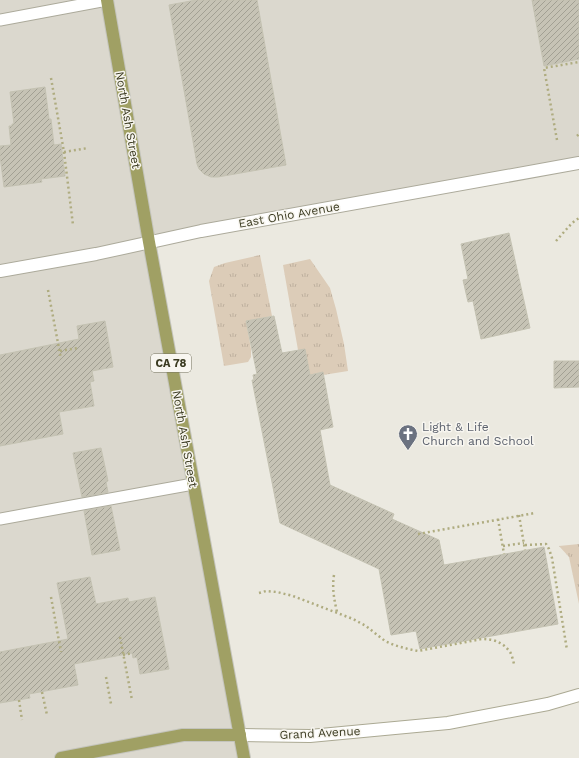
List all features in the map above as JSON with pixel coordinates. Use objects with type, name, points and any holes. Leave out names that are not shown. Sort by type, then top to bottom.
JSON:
[{"type":"main road","name":"North Ash Street","points":[[107,0],[149,242],[240,735]]},
{"type":"main road","name":"Grand Avenue","points":[[61,758],[183,735],[240,735]]},
{"type":"main road","name":"CA 78","points":[[240,735],[244,758]]},
{"type":"street","name":"East Ohio Avenue","points":[[0,271],[96,254],[201,231],[579,163]]},
{"type":"street","name":"Grand Avenue","points":[[240,735],[310,736],[448,722],[548,704],[579,695]]},
{"type":"lane","points":[[0,20],[107,0]]},
{"type":"lane","points":[[0,519],[193,484]]},
{"type":"path","points":[[557,140],[544,68],[579,62]]},
{"type":"path","points":[[51,78],[64,152],[73,225]]},
{"type":"path","points":[[64,152],[88,148]]},
{"type":"path","points":[[556,241],[572,223],[579,218]]},
{"type":"path","points":[[48,290],[61,359]]},
{"type":"path","points":[[60,351],[78,348]]},
{"type":"path","points":[[418,534],[535,512]]},
{"type":"path","points":[[519,516],[525,550]]},
{"type":"path","points":[[498,519],[504,554]]},
{"type":"path","points":[[502,546],[546,544],[552,558],[567,650]]},
{"type":"path","points":[[334,575],[333,594],[338,612]]},
{"type":"path","points":[[259,593],[266,591],[277,592],[338,612],[366,626],[394,646],[418,651],[482,639],[490,639],[505,646],[511,653],[514,664]]},
{"type":"path","points":[[51,596],[61,652]]},
{"type":"path","points":[[120,638],[132,700]]},
{"type":"path","points":[[123,655],[132,653]]},
{"type":"path","points":[[106,677],[111,704]]},
{"type":"path","points":[[42,692],[47,715]]},
{"type":"path","points":[[18,700],[22,720]]},
{"type":"shaded area","points":[[0,0],[579,0],[579,163],[149,242],[244,758],[0,758]]},
{"type":"green space","points":[[260,255],[272,316],[246,321],[251,357],[248,362],[224,366],[209,281],[214,267]]},
{"type":"green space","points":[[310,259],[330,288],[344,344],[348,371],[323,375],[322,372],[310,375],[305,349],[298,350],[283,265]]},
{"type":"green space","points":[[579,544],[579,604],[569,557],[559,546]]},
{"type":"building","points":[[196,0],[257,0],[286,165],[218,177],[211,177],[204,174],[199,169],[169,5]]},
{"type":"building","points":[[532,0],[579,0],[579,59],[544,66]]},
{"type":"building","points":[[45,87],[54,145],[61,144],[65,176],[41,179],[42,182],[4,187],[0,146],[11,145],[9,126],[14,124],[10,92]]},
{"type":"building","points":[[509,233],[530,328],[481,339],[473,301],[468,302],[463,280],[468,279],[461,244]]},
{"type":"building","points":[[274,316],[282,353],[305,349],[310,375],[323,372],[333,427],[320,430],[330,485],[394,514],[392,519],[439,540],[444,565],[544,547],[558,624],[420,649],[416,631],[391,635],[379,569],[280,523],[252,380],[254,380],[253,375],[257,374],[246,321]]},
{"type":"building","points":[[105,321],[113,367],[92,371],[94,381],[90,382],[94,406],[59,412],[63,434],[0,446],[0,355],[79,339],[77,326]]},
{"type":"building","points":[[554,361],[579,361],[579,387],[554,388]]},
{"type":"building","points":[[101,448],[108,481],[106,482],[108,492],[82,497],[73,453]]},
{"type":"building","points":[[111,506],[120,550],[92,555],[84,511]]},
{"type":"building","points":[[90,577],[96,604],[128,598],[129,602],[155,597],[169,669],[140,674],[137,657],[133,658],[132,653],[74,664],[78,685],[29,694],[30,698],[0,703],[0,652],[68,639],[57,583]]},
{"type":"place","name":"Light & Life Church and School","points":[[408,451]]}]
